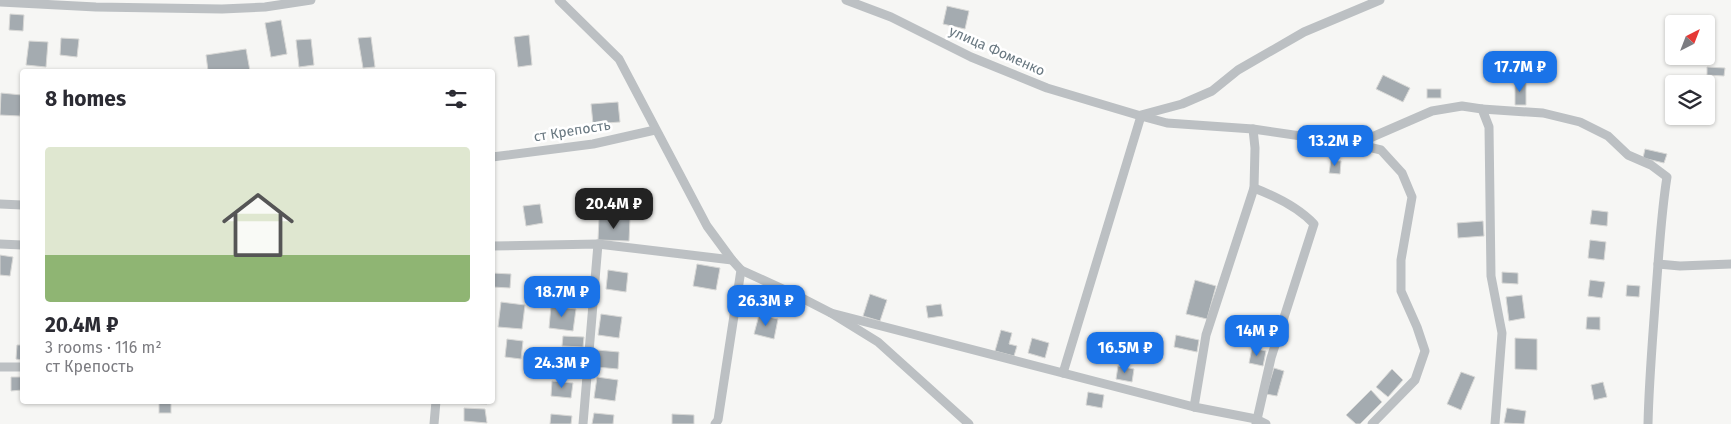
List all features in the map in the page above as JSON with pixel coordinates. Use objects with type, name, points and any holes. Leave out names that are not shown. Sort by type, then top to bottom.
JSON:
[{"type":"street","points":[[222,9],[226,0]]},
{"type":"street","points":[[0,2],[96,7],[222,9],[265,7],[311,0]]},
{"type":"street","points":[[558,0],[619,59],[707,226],[732,260],[742,270],[831,313],[878,342],[969,424]]},
{"type":"street","name":"улица Фоменко","points":[[846,0],[891,17],[971,57],[1047,88],[1141,116],[1167,123],[1253,129],[1356,144],[1381,150],[1402,173],[1412,197],[1401,260],[1401,291],[1425,351],[1415,380],[1372,424]]},
{"type":"street","points":[[1063,373],[1141,116],[1182,104],[1212,90],[1238,70],[1304,32],[1380,0]]},
{"type":"street","points":[[1356,144],[1432,111],[1462,106],[1543,113],[1580,122],[1608,136],[1628,155],[1651,165],[1667,177],[1658,264],[1648,424]]},
{"type":"street","points":[[1482,109],[1490,127],[1491,276],[1502,333],[1495,424]]},
{"type":"street","points":[[1194,407],[1206,335],[1254,188],[1255,148],[1253,129]]},
{"type":"street","name":"ст Крепость","points":[[495,157],[593,144],[655,130]]},
{"type":"street","points":[[1254,188],[1305,214],[1314,224],[1271,358],[1256,422]]},
{"type":"street","points":[[0,204],[20,206]]},
{"type":"street","points":[[0,244],[20,244]]},
{"type":"street","points":[[495,246],[598,244],[732,260]]},
{"type":"street","points":[[583,424],[598,244]]},
{"type":"street","points":[[1658,264],[1680,266],[1731,264]]},
{"type":"street","points":[[715,424],[718,420],[742,270]]},
{"type":"street","points":[[831,313],[1266,424]]},
{"type":"street","points":[[0,367],[20,366]]},
{"type":"street","points":[[434,424],[436,404]]},
{"type":"building","points":[[947,6],[969,11],[965,29],[943,24]]},
{"type":"building","points":[[10,14],[24,15],[23,31],[9,30]]},
{"type":"building","points":[[281,20],[287,54],[271,57],[265,23]]},
{"type":"building","points":[[529,35],[532,65],[518,67],[514,37]]},
{"type":"building","points":[[371,37],[375,67],[363,68],[358,38]]},
{"type":"building","points":[[61,38],[79,39],[77,57],[60,55]]},
{"type":"building","points":[[311,39],[314,65],[299,67],[296,40]]},
{"type":"building","points":[[29,41],[48,42],[46,67],[26,65]]},
{"type":"building","points":[[246,49],[250,69],[208,69],[206,55]]},
{"type":"building","points":[[1707,67],[1725,68],[1724,76],[1707,75]]},
{"type":"building","points":[[1383,75],[1410,88],[1403,102],[1376,89]]},
{"type":"building","points":[[1515,80],[1526,81],[1526,105],[1515,105]]},
{"type":"building","points":[[1427,89],[1441,89],[1441,98],[1427,98]]},
{"type":"building","points":[[1,93],[20,95],[20,116],[0,115]]},
{"type":"building","points":[[618,102],[620,122],[593,124],[591,104]]},
{"type":"building","points":[[1645,149],[1667,154],[1664,163],[1643,158]]},
{"type":"building","points":[[1331,160],[1341,161],[1340,174],[1329,173]]},
{"type":"building","points":[[540,204],[543,223],[526,226],[523,206]]},
{"type":"building","points":[[1592,210],[1608,212],[1607,226],[1590,224]]},
{"type":"building","points":[[599,218],[630,219],[629,241],[598,240]]},
{"type":"building","points":[[1483,221],[1484,236],[1458,238],[1457,223]]},
{"type":"building","points":[[1590,240],[1606,242],[1604,260],[1588,258]]},
{"type":"building","points":[[0,255],[13,257],[10,276],[0,275]]},
{"type":"building","points":[[697,264],[720,268],[716,290],[693,286]]},
{"type":"building","points":[[608,270],[628,273],[626,292],[606,289]]},
{"type":"building","points":[[1502,272],[1518,273],[1518,284],[1502,283]]},
{"type":"building","points":[[495,273],[511,274],[510,288],[495,287]]},
{"type":"building","points":[[1195,280],[1216,286],[1207,319],[1186,314]]},
{"type":"building","points":[[1590,280],[1605,282],[1602,298],[1588,296]]},
{"type":"building","points":[[532,281],[542,282],[541,295],[531,294]]},
{"type":"building","points":[[553,283],[578,285],[576,301],[552,298]]},
{"type":"building","points":[[1627,285],[1640,286],[1639,297],[1626,296]]},
{"type":"building","points":[[870,294],[887,300],[880,321],[863,316]]},
{"type":"building","points":[[1522,295],[1525,318],[1509,321],[1506,297]]},
{"type":"building","points":[[501,302],[525,305],[522,329],[498,327]]},
{"type":"building","points":[[941,304],[943,316],[928,318],[926,306]]},
{"type":"building","points":[[551,306],[576,309],[573,331],[549,328]]},
{"type":"building","points":[[601,314],[622,317],[619,338],[598,335]]},
{"type":"building","points":[[759,315],[778,319],[774,339],[754,334]]},
{"type":"building","points":[[1587,317],[1600,317],[1600,330],[1586,329]]},
{"type":"building","points":[[1001,330],[1012,333],[1009,344],[1017,346],[1014,356],[995,351]]},
{"type":"building","points":[[1176,335],[1199,340],[1197,352],[1174,347]]},
{"type":"building","points":[[563,336],[584,337],[583,347],[562,346]]},
{"type":"building","points":[[1032,338],[1049,343],[1045,358],[1028,353]]},
{"type":"building","points":[[1515,338],[1537,339],[1537,370],[1515,369]]},
{"type":"building","points":[[507,339],[523,341],[521,359],[505,357]]},
{"type":"building","points":[[17,345],[20,345],[20,360],[16,359]]},
{"type":"building","points":[[1252,348],[1266,351],[1263,366],[1249,363]]},
{"type":"building","points":[[558,350],[575,353],[573,369],[556,366]]},
{"type":"building","points":[[597,350],[619,352],[618,369],[596,367]]},
{"type":"building","points":[[1118,366],[1134,369],[1132,382],[1116,379]]},
{"type":"building","points":[[1274,368],[1284,371],[1277,396],[1266,394]]},
{"type":"building","points":[[1392,369],[1403,380],[1388,397],[1376,387]]},
{"type":"building","points":[[1461,372],[1475,377],[1461,410],[1447,404]]},
{"type":"building","points":[[11,377],[20,377],[20,390],[11,391]]},
{"type":"building","points":[[597,377],[618,380],[615,401],[594,398]]},
{"type":"building","points":[[552,381],[573,383],[571,398],[551,396]]},
{"type":"building","points":[[1603,382],[1607,397],[1594,400],[1591,385]]},
{"type":"building","points":[[1371,390],[1382,402],[1360,424],[1356,424],[1346,415]]},
{"type":"building","points":[[1088,392],[1104,395],[1102,408],[1086,405]]},
{"type":"building","points":[[159,404],[171,404],[171,413],[159,413]]},
{"type":"building","points":[[464,408],[485,409],[487,423],[464,421]]},
{"type":"building","points":[[1507,408],[1526,411],[1524,424],[1504,423]]},
{"type":"building","points":[[594,413],[614,415],[613,424],[592,424]]},
{"type":"building","points":[[551,414],[572,416],[571,424],[550,424]]},
{"type":"building","points":[[672,414],[694,415],[694,424],[672,424]]}]
